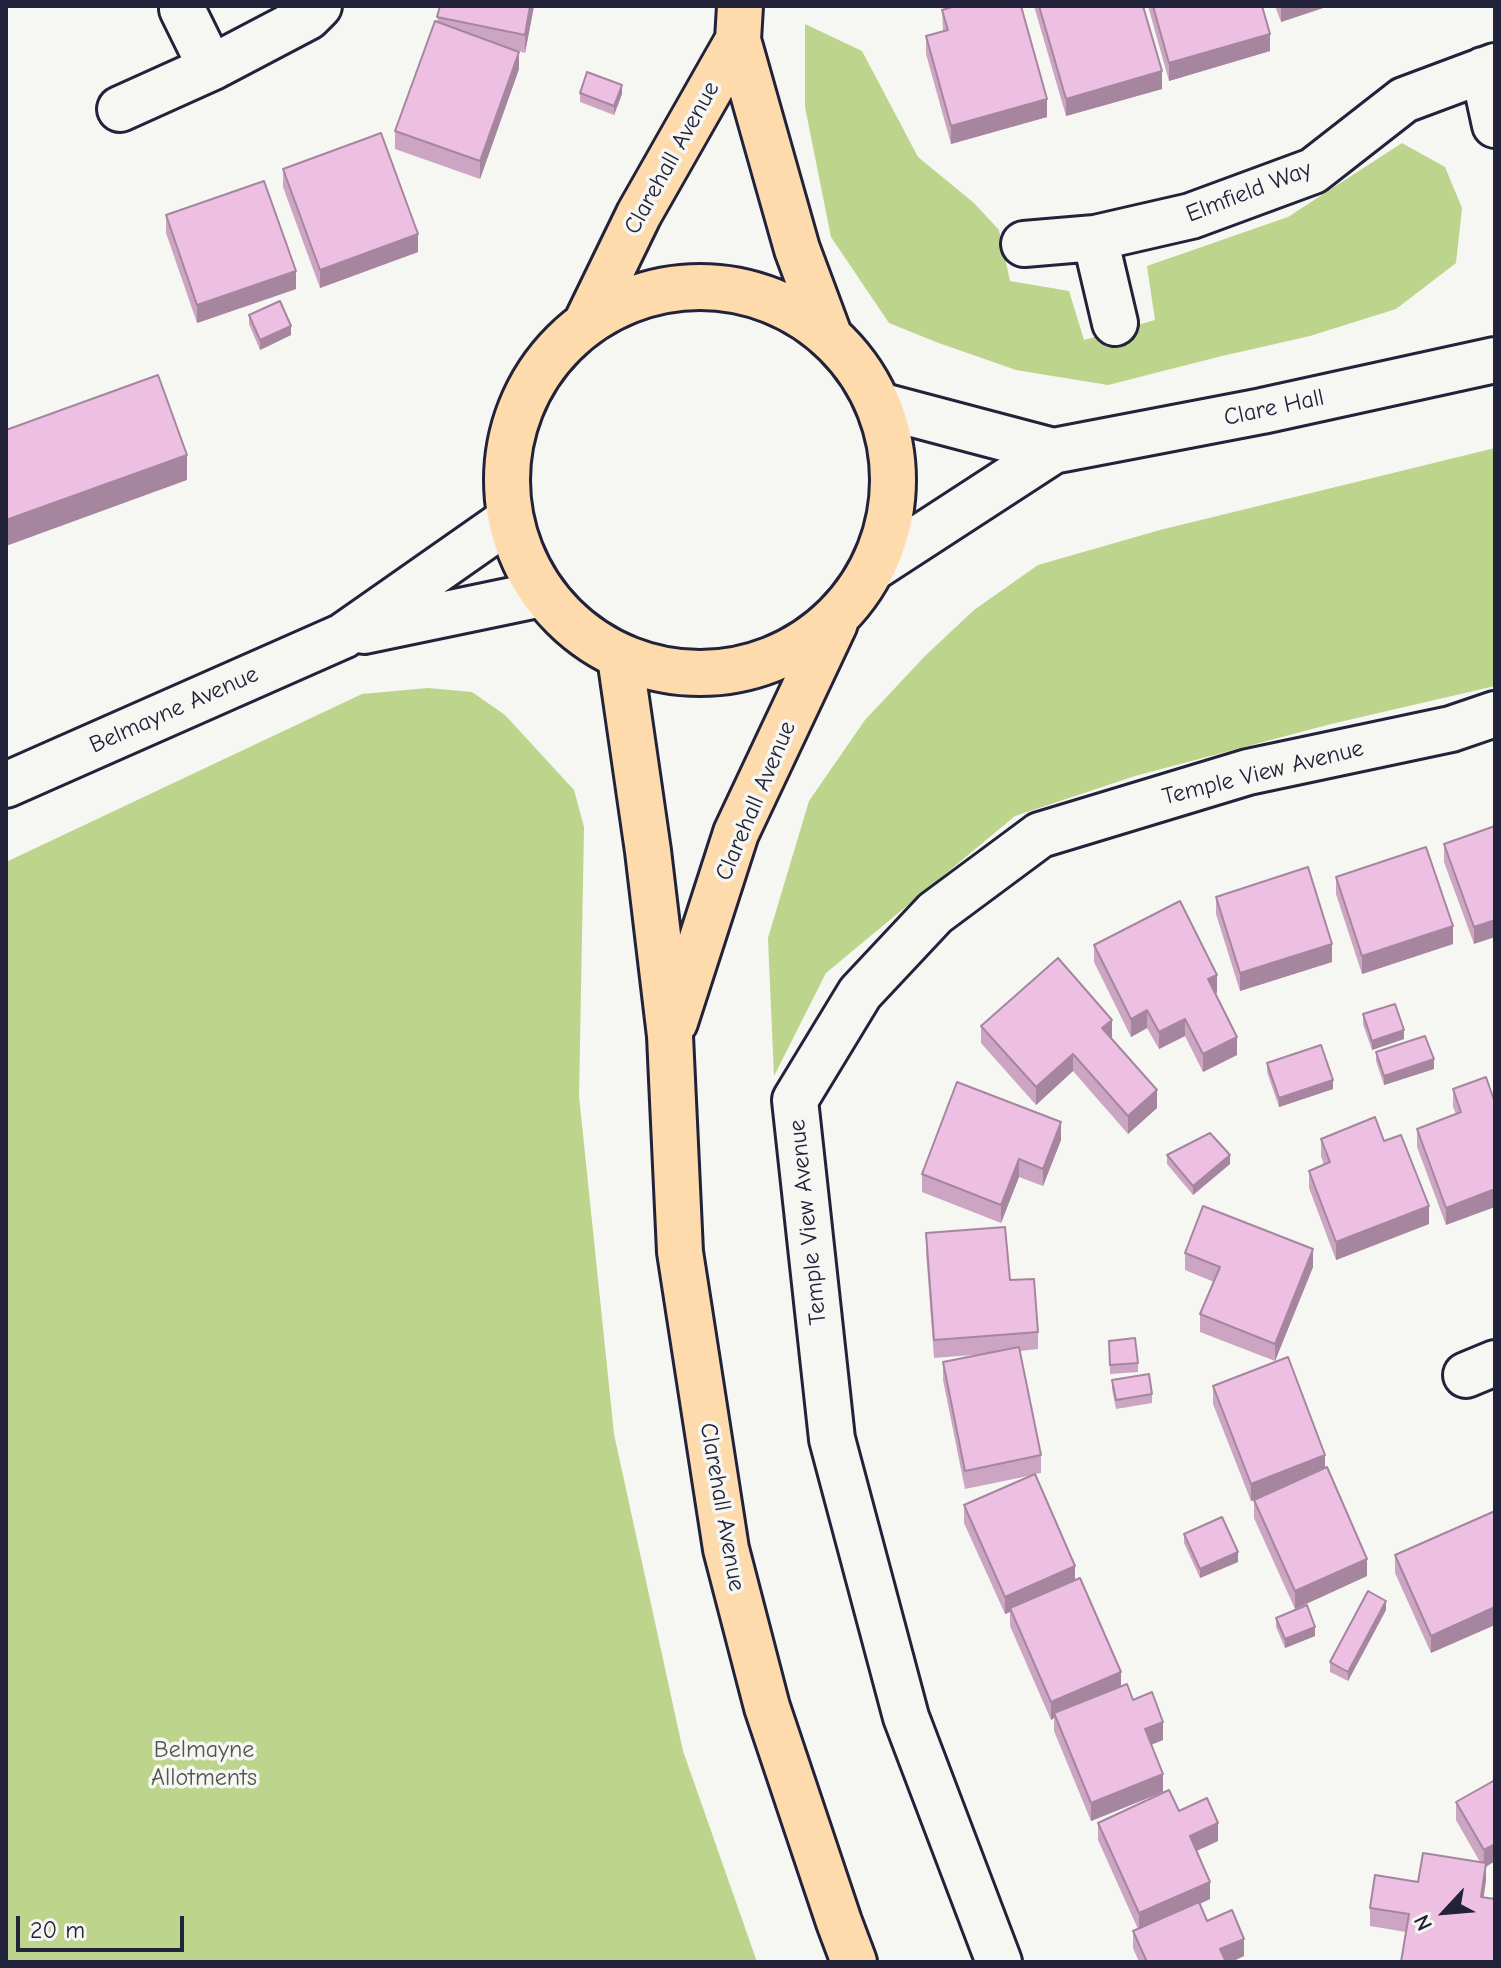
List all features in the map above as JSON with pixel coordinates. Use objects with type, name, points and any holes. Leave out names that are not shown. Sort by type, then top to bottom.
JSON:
[{"type":"main road","name":"Clarehall Avenue","points":[[587,321],[739,23]]},
{"type":"main road","name":"Clarehall Avenue","points":[[739,23],[797,249],[829,335]]},
{"type":"main road","points":[[695,286],[728,288],[759,296],[792,309],[829,335],[843,349],[879,405],[893,458],[891,514],[873,568],[838,617],[789,653],[734,672],[701,675],[667,672],[620,657],[589,640],[563,618],[542,594],[522,558],[510,519],[507,456],[524,396],[560,345],[587,321],[610,308],[667,289],[695,286]]},
{"type":"main road","name":"Clarehall Avenue","points":[[670,1036],[736,833],[838,617]]},
{"type":"main road","name":"Clarehall Avenue","points":[[620,657],[670,1036],[680,1252],[726,1549],[767,1707],[854,1962]]},
{"type":"street","points":[[120,109],[211,68],[308,17],[319,6]]},
{"type":"street","points":[[182,9],[211,68]]},
{"type":"street","points":[[1489,68],[1495,125]]},
{"type":"street","name":"Elmfield Way","points":[[1024,244],[1095,238],[1191,216],[1313,171],[1404,100],[1489,68]]},
{"type":"street","points":[[1095,238],[1115,323]]},
{"type":"street","name":"Clare Hall","points":[[873,568],[1053,451],[1262,411],[1495,360]]},
{"type":"street","name":"Clare Hall","points":[[879,405],[1053,451]]},
{"type":"street","name":"Belmayne Avenue","points":[[6,785],[343,636],[510,519]]},
{"type":"street","name":"Belmayne Avenue","points":[[343,636],[542,594]]},
{"type":"street","name":"Temple View Avenue","points":[[999,1962],[906,1717],[832,1439],[795,1100],[860,993],[935,913],[1040,835],[1248,772],[1451,729],[1495,714]]},
{"type":"green space","points":[[805,24],[862,51],[918,157],[974,203],[999,230],[1010,281],[1069,291],[1084,340],[1155,320],[1147,266],[1288,217],[1402,143],[1445,167],[1462,208],[1456,263],[1396,309],[1310,336],[1108,385],[1016,370],[936,342],[889,323],[831,237],[805,107]]},
{"type":"green space","points":[[1495,448],[1495,686],[1331,724],[1135,776],[1015,816],[826,973],[774,1076],[768,938],[809,801],[865,720],[925,656],[974,610],[1038,565],[1160,530]]},
{"type":"green space","name":"Belmayne Allotments","points":[[428,688],[472,692],[505,715],[574,790],[584,827],[579,1096],[614,1434],[683,1751],[757,1962],[6,1962],[6,862],[362,694]]},
{"type":"building","points":[[440,6],[530,6],[525,35],[437,17]]},
{"type":"building","points":[[955,6],[1021,6],[1047,99],[951,126],[926,36],[948,30],[942,10]]},
{"type":"building","points":[[1039,6],[1143,6],[1162,71],[1066,99]]},
{"type":"building","points":[[1153,6],[1262,6],[1270,34],[1169,63]]},
{"type":"building","points":[[435,21],[519,52],[480,161],[395,131]]},
{"type":"building","points":[[587,72],[622,85],[614,106],[580,93]]},
{"type":"building","points":[[381,133],[418,234],[320,270],[283,169]]},
{"type":"building","points":[[264,181],[296,271],[197,305],[166,215]]},
{"type":"building","points":[[280,301],[291,326],[260,340],[249,315]]},
{"type":"building","points":[[158,375],[187,455],[6,520],[6,430]]},
{"type":"building","points":[[1495,826],[1495,920],[1474,927],[1444,844]]},
{"type":"building","points":[[1426,847],[1453,926],[1362,956],[1336,877]]},
{"type":"building","points":[[1308,867],[1332,944],[1240,973],[1216,897]]},
{"type":"building","points":[[1180,901],[1217,975],[1208,979],[1237,1037],[1203,1054],[1185,1019],[1159,1032],[1147,1010],[1131,1019],[1094,945]]},
{"type":"building","points":[[1058,958],[1112,1020],[1102,1028],[1157,1090],[1128,1116],[1073,1054],[1036,1087],[981,1026]]},
{"type":"building","points":[[1395,1004],[1404,1030],[1372,1041],[1363,1014]]},
{"type":"building","points":[[1425,1036],[1434,1059],[1384,1076],[1376,1052]]},
{"type":"building","points":[[1321,1045],[1333,1080],[1279,1098],[1267,1063]]},
{"type":"building","points":[[1486,1077],[1495,1100],[1495,1189],[1446,1208],[1417,1129],[1461,1112],[1453,1089]]},
{"type":"building","points":[[957,1082],[1061,1122],[1043,1169],[1019,1159],[1001,1205],[922,1174]]},
{"type":"building","points":[[1375,1117],[1384,1141],[1401,1135],[1429,1206],[1336,1242],[1309,1171],[1330,1162],[1321,1139]]},
{"type":"building","points":[[1210,1133],[1230,1155],[1193,1186],[1167,1155]]},
{"type":"building","points":[[1203,1206],[1313,1249],[1275,1344],[1200,1314],[1220,1267],[1185,1253]]},
{"type":"building","points":[[1005,1227],[1010,1280],[1034,1279],[1038,1332],[934,1340],[926,1233]]},
{"type":"building","points":[[1135,1338],[1138,1363],[1110,1365],[1109,1341]]},
{"type":"building","points":[[1019,1347],[1041,1455],[965,1471],[943,1362]]},
{"type":"building","points":[[1288,1357],[1325,1455],[1251,1484],[1213,1386]]},
{"type":"building","points":[[1149,1374],[1152,1394],[1116,1400],[1112,1380]]},
{"type":"building","points":[[1327,1467],[1367,1559],[1295,1591],[1254,1500]]},
{"type":"building","points":[[1035,1474],[1075,1566],[1005,1597],[964,1505]]},
{"type":"building","points":[[1495,1511],[1495,1607],[1431,1636],[1395,1555]]},
{"type":"building","points":[[1222,1517],[1238,1552],[1200,1569],[1184,1534]]},
{"type":"building","points":[[1080,1578],[1121,1672],[1051,1702],[1010,1608]]},
{"type":"building","points":[[1368,1591],[1386,1601],[1348,1672],[1330,1662]]},
{"type":"building","points":[[1307,1605],[1315,1627],[1285,1639],[1276,1618]]},
{"type":"building","points":[[1127,1684],[1133,1700],[1152,1692],[1163,1722],[1145,1729],[1163,1774],[1091,1803],[1054,1713]]},
{"type":"building","points":[[1495,1780],[1495,1844],[1484,1850],[1456,1802]]},
{"type":"building","points":[[1169,1790],[1179,1811],[1207,1798],[1218,1823],[1190,1836],[1210,1882],[1139,1913],[1098,1823]]},
{"type":"building","points":[[1423,1853],[1486,1863],[1481,1897],[1495,1899],[1495,1962],[1401,1962],[1409,1914],[1370,1908],[1375,1875],[1418,1882]]},
{"type":"building","points":[[1199,1902],[1207,1921],[1232,1910],[1244,1939],[1220,1949],[1226,1962],[1147,1962],[1133,1931]]}]
